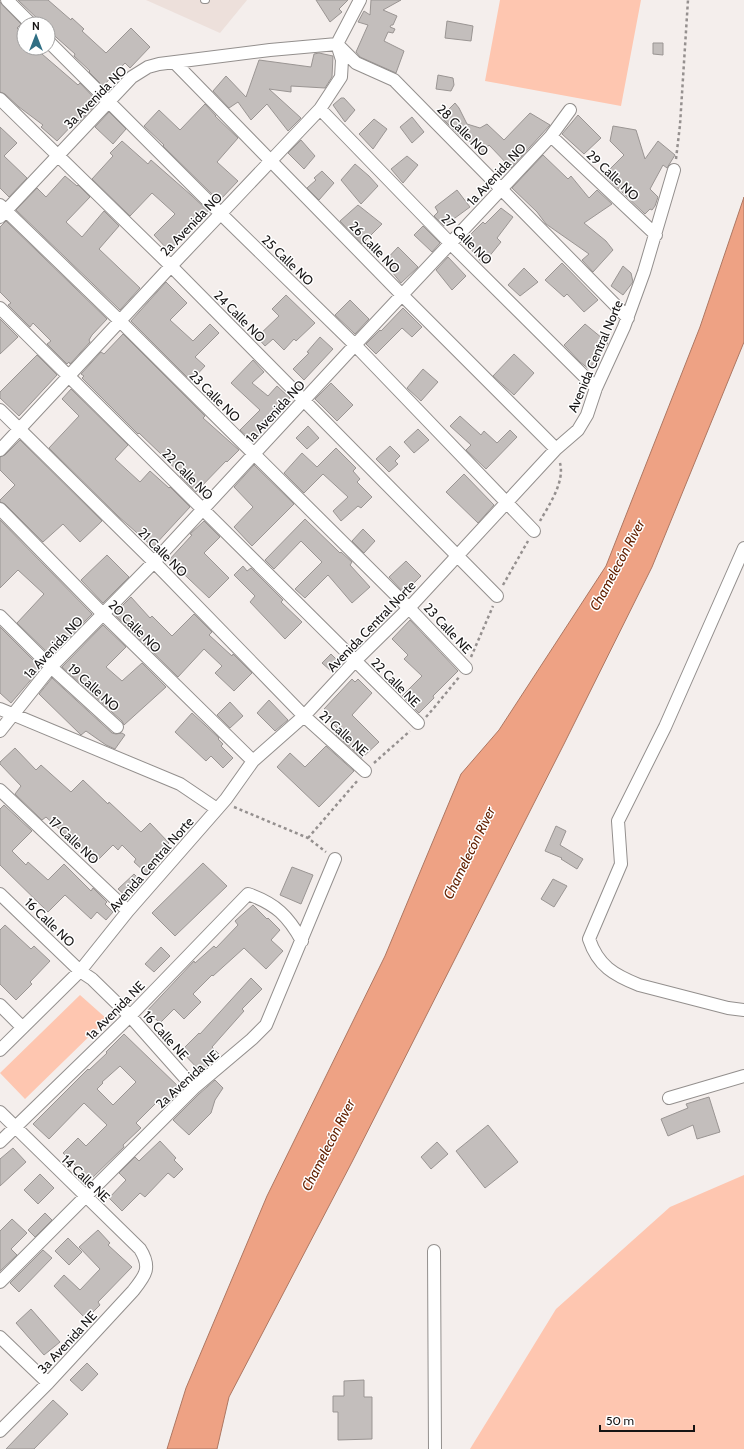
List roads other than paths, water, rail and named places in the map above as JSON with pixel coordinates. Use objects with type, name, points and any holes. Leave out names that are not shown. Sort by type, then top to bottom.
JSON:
[{"type":"street","points":[[7,0],[23,16]]},
{"type":"street","points":[[337,44],[360,0]]},
{"type":"street","name":"3a Avenida NO","points":[[2,211],[58,156],[132,77],[148,67],[159,64],[270,50],[337,44]]},
{"type":"street","name":"2a Avenida NO","points":[[0,450],[170,266],[320,109],[341,77],[342,60],[337,44]]},
{"type":"street","name":"28 Calle NO","points":[[337,44],[356,63],[394,80],[628,318]]},
{"type":"street","name":"25 Calle NO","points":[[56,49],[220,214],[355,345],[534,531]]},
{"type":"street","name":"26 Calle NO","points":[[175,63],[402,295],[556,449]]},
{"type":"street","name":"24 Calle NO","points":[[0,99],[170,266],[497,596]]},
{"type":"street","name":"27 Calle NO","points":[[320,109],[450,243],[596,388]]},
{"type":"street","name":"1a Avenida NO","points":[[0,731],[51,667],[154,562],[450,243],[552,136],[570,110]]},
{"type":"street","name":"29 Calle NO","points":[[552,136],[656,235]]},
{"type":"street","name":"Avenida Central Norte","points":[[0,1050],[80,971],[128,911],[220,806],[253,761],[304,716],[355,661],[409,608],[556,449],[578,430],[591,404],[596,388],[628,318],[656,235],[674,170]]},
{"type":"street","name":"23 Calle NO","points":[[2,211],[120,321],[409,608]]},
{"type":"street","name":"22 Calle NO","points":[[0,308],[204,509],[355,661]]},
{"type":"street","name":"21 Calle NO","points":[[0,410],[154,562],[304,716]]},
{"type":"street","name":"20 Calle NO","points":[[0,509],[103,614],[253,761]]},
{"type":"street","points":[[744,548],[665,727],[618,821],[621,864],[589,939],[599,960],[616,975],[639,985],[728,1008],[744,1010]]},
{"type":"street","name":"23 Calle NE","points":[[409,608],[466,668]]},
{"type":"street","name":"19 Calle NO","points":[[0,616],[51,667],[118,727]]},
{"type":"street","name":"22 Calle NE","points":[[355,661],[418,723]]},
{"type":"street","points":[[0,709],[180,784],[220,806]]},
{"type":"street","name":"21 Calle NE","points":[[304,716],[365,771]]},
{"type":"street","name":"17 Calle NO","points":[[0,790],[128,911]]},
{"type":"street","name":"2a Avenida NE","points":[[0,1282],[194,1088],[252,1039],[266,1025],[335,859]]},
{"type":"street","name":"16 Calle NO","points":[[0,894],[80,971]]},
{"type":"street","name":"1a Avenida NE","points":[[0,1142],[130,1016],[248,894],[262,899],[279,910],[292,924],[302,941]]},
{"type":"street","name":"16 Calle NE","points":[[80,971],[92,979],[130,1016],[194,1088]]},
{"type":"street","points":[[0,1005],[22,1027]]},
{"type":"street","points":[[669,1098],[744,1076]]},
{"type":"street","name":"14 Calle NE","points":[[0,1112],[140,1249],[146,1258],[147,1266]]},
{"type":"street","points":[[434,1251],[435,1449]]},
{"type":"street","name":"3a Avenida NE","points":[[0,1431],[48,1383],[133,1291],[143,1278],[147,1266]]},
{"type":"street","points":[[0,1337],[48,1383]]},
{"type":"water","name":"Chamelecón River","points":[[744,197],[744,342],[652,567],[352,1162],[229,1397],[217,1449],[167,1449],[186,1388],[267,1196],[385,956],[461,774],[499,730],[606,566],[700,327]]}]
